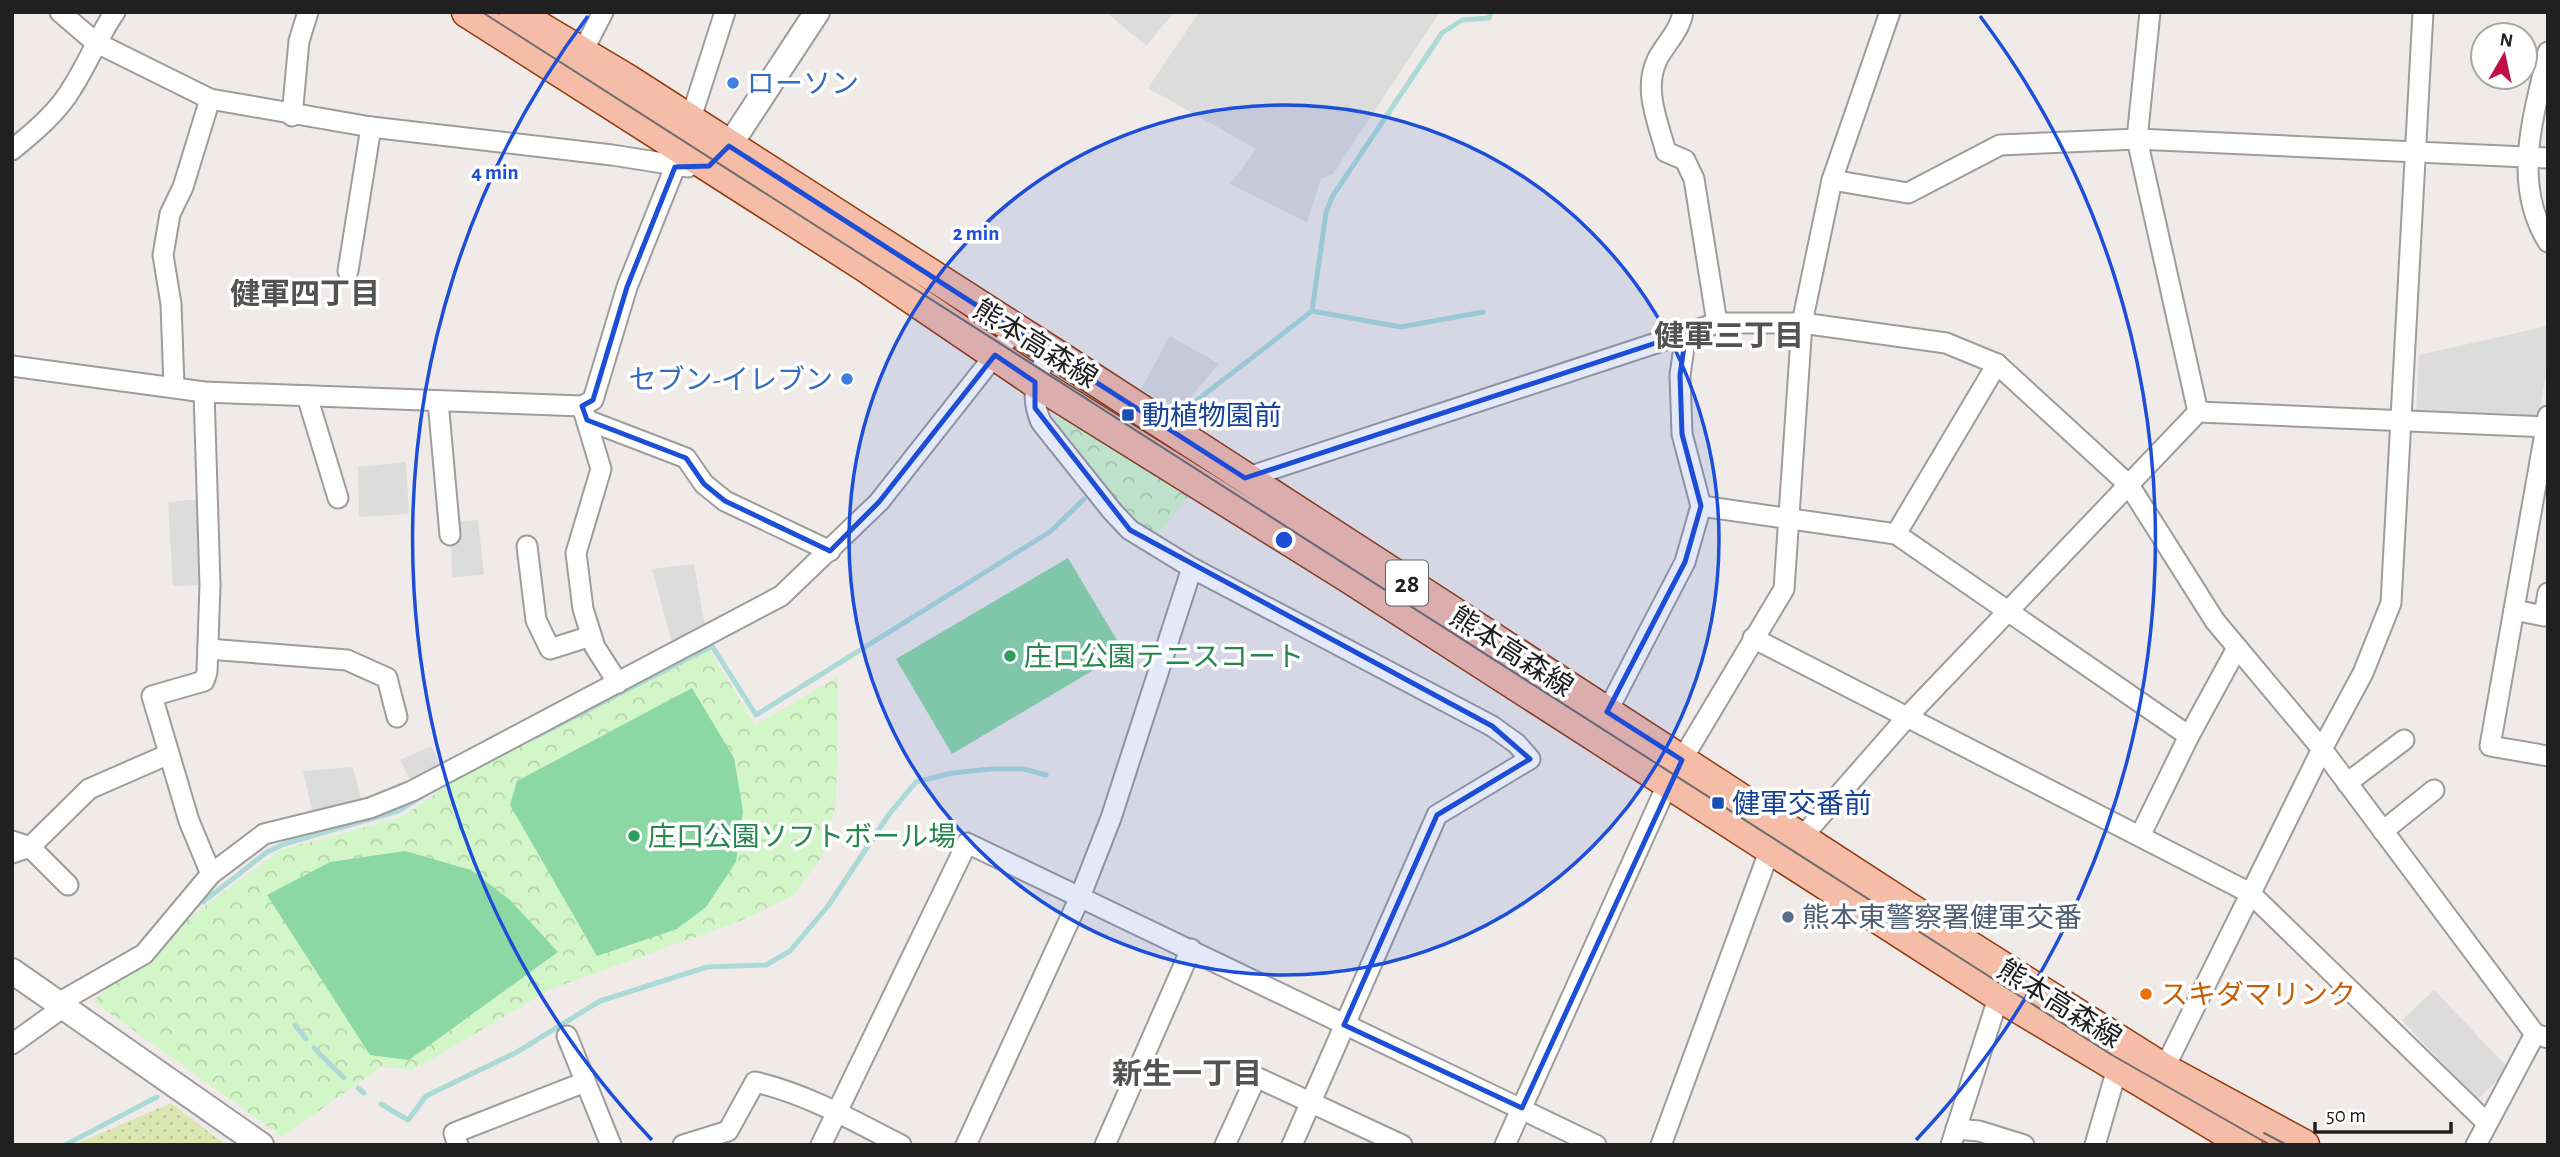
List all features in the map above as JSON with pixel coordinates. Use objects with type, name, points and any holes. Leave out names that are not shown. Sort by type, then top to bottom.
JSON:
[{"type":"main road","name":"熊本高森線","points":[[467,12],[719,156],[1049,351],[1607,712],[1675,772]]},
{"type":"main road","name":"熊本高森線","points":[[514,12],[690,121],[719,156],[866,267],[1035,382],[1348,577],[1675,772],[2159,1080],[2247,1145]]},
{"type":"main road","name":"熊本高森線","points":[[2002,982],[2118,1069],[2159,1080],[2273,1137],[2304,1145]]},
{"type":"street","points":[[60,12],[95,42],[209,99],[292,116],[612,155],[675,167],[719,156],[817,12]]},
{"type":"street","points":[[12,150],[37,130],[72,89],[95,42],[115,12]]},
{"type":"street","points":[[292,116],[299,41],[308,12]]},
{"type":"street","points":[[582,53],[603,12]]},
{"type":"street","points":[[690,121],[725,12]]},
{"type":"street","points":[[1683,12],[1682,21],[1656,62],[1650,98],[1666,152],[1685,160],[1694,178],[1717,323]]},
{"type":"street","points":[[1505,1145],[1675,772],[1784,589],[1802,323],[1832,180],[1890,12]]},
{"type":"street","points":[[2150,12],[2137,139],[2198,412]]},
{"type":"street","points":[[2159,1080],[2250,892],[2363,673],[2391,603],[2423,12]]},
{"type":"street","points":[[2548,52],[2526,157],[2535,221],[2548,242]]},
{"type":"street","points":[[174,386],[171,304],[163,255],[170,214],[183,187],[209,99]]},
{"type":"street","points":[[348,271],[371,127]]},
{"type":"street","points":[[1832,180],[1908,193],[2000,145],[2137,139],[2548,158]]},
{"type":"street","points":[[584,413],[593,400],[627,287],[675,167]]},
{"type":"street","points":[[1245,478],[1717,323],[1802,323],[1946,343],[1997,364],[2129,485],[2215,621],[2322,749],[2541,1036],[2476,1145]]},
{"type":"street","points":[[12,1044],[63,1004],[144,954],[211,874],[264,834],[370,808],[412,791],[781,596],[879,502],[1014,331]]},
{"type":"street","points":[[1607,712],[1685,562],[1702,506],[1682,434],[1679,375],[1686,333]]},
{"type":"street","points":[[1049,351],[1035,382],[1035,408],[1041,422],[1112,512],[1130,530],[1192,568],[1492,726],[1517,744],[1530,759],[1437,815],[1292,1145]]},
{"type":"street","points":[[1896,534],[1997,364]]},
{"type":"street","points":[[12,366],[204,392],[439,401],[584,413],[686,458],[704,485],[725,501],[830,551]]},
{"type":"street","points":[[204,392],[210,585],[204,681],[152,696],[189,821],[211,874]]},
{"type":"street","points":[[307,396],[338,498]]},
{"type":"street","points":[[439,401],[450,535]]},
{"type":"street","points":[[1661,1145],[1784,843],[2198,412],[2402,422],[2547,423],[2490,746],[2548,756]]},
{"type":"street","points":[[584,413],[601,469],[576,553],[583,609],[591,636],[618,682]]},
{"type":"street","points":[[1702,506],[1790,521],[1896,534],[2010,610],[2189,736]]},
{"type":"street","points":[[527,546],[536,620],[550,649],[591,636]]},
{"type":"street","points":[[966,1145],[1080,897],[1149,708],[1192,568]]},
{"type":"street","points":[[2514,610],[2546,617],[2548,593]]},
{"type":"street","points":[[1753,638],[2250,892],[2487,1123]]},
{"type":"street","points":[[2140,836],[2189,736],[2237,648]]},
{"type":"street","points":[[208,649],[347,660],[387,678],[397,717]]},
{"type":"street","points":[[2347,783],[2404,740]]},
{"type":"street","points":[[68,885],[18,847],[89,789],[169,754]]},
{"type":"street","points":[[2383,831],[2434,790]]},
{"type":"street","points":[[821,1145],[967,843],[1596,1145]]},
{"type":"street","points":[[1105,1145],[1191,949]]},
{"type":"street","points":[[12,971],[63,1004],[261,1145]]},
{"type":"street","points":[[1954,1137],[2002,982]]},
{"type":"street","points":[[568,1036],[611,1145]]},
{"type":"street","points":[[2095,1145],[2118,1069]]},
{"type":"street","points":[[1226,1145],[1256,1077],[1402,1145]]},
{"type":"street","points":[[458,1145],[454,1133],[584,1082]]},
{"type":"street","points":[[683,1145],[727,1131],[755,1082],[777,1087],[836,1112],[901,1145]]},
{"type":"street","points":[[1954,1137],[1979,1131],[2024,1145]]},
{"type":"highlighted area","points":[[729,146],[1245,478],[1686,333],[1680,375],[1682,434],[1701,506],[1685,562],[1607,712],[1682,760],[1522,1108],[1344,1025],[1437,815],[1530,759],[1492,726],[1130,530],[1035,408],[1035,382],[995,355],[879,502],[830,551],[725,501],[704,484],[686,458],[587,420],[582,406],[593,400],[627,287],[675,167],[709,166]]},
{"type":"green space","points":[[1061,415],[1188,497],[1156,536],[1114,496],[1077,452],[1054,421]]},
{"type":"green space","name":"庄口公園テニスコート","points":[[1068,558],[1124,652],[952,754],[896,659]]},
{"type":"green space","points":[[708,648],[755,725],[838,677],[836,804],[825,852],[794,895],[738,922],[551,989],[413,1070],[381,1067],[282,1137],[93,1001],[193,915],[280,850],[402,817],[462,775]]},
{"type":"green space","name":"庄口公園ソフトボール場","points":[[692,688],[734,758],[743,811],[736,862],[706,907],[677,929],[597,956],[510,805],[517,781]]},
{"type":"green space","points":[[405,851],[471,870],[510,900],[558,952],[409,1060],[370,1055],[267,895],[330,862]]},
{"type":"green space","points":[[171,1103],[226,1145],[74,1145]]},
{"type":"shaded area","points":[[1106,12],[1174,12],[1146,46]]},
{"type":"shaded area","points":[[1199,12],[1440,12],[1333,174],[1321,179],[1307,222],[1230,184],[1256,149],[1148,88]]},
{"type":"shaded area","points":[[2548,326],[2548,359],[2539,416],[2416,412],[2419,355]]},
{"type":"shaded area","points":[[1170,336],[1219,364],[1176,415],[1141,389]]},
{"type":"shaded area","points":[[406,462],[409,514],[359,517],[358,467]]},
{"type":"shaded area","points":[[200,499],[206,585],[173,586],[168,502]]},
{"type":"shaded area","points":[[478,520],[484,575],[452,577],[451,522]]},
{"type":"shaded area","points":[[694,564],[706,632],[674,650],[652,569]]},
{"type":"shaded area","points":[[431,746],[443,771],[413,785],[400,760]]},
{"type":"shaded area","points":[[353,767],[363,807],[314,818],[303,771]]},
{"type":"shaded area","points":[[2434,990],[2509,1069],[2477,1100],[2402,1020]]},
{"type":"waterway","points":[[1187,408],[1312,311],[1326,213],[1332,197],[1442,33],[1462,20],[1489,18],[1491,12]]},
{"type":"waterway","points":[[1312,311],[1401,327],[1483,312]]},
{"type":"waterway","points":[[537,736],[712,646],[756,715],[1051,531],[1084,499]]},
{"type":"waterway","points":[[381,1104],[408,1120],[426,1096],[517,1052],[600,1001],[707,967],[766,965],[790,951],[828,906],[890,813],[916,782],[952,773],[991,769],[1024,769],[1046,775]]},
{"type":"waterway","points":[[203,902],[267,852],[284,844],[398,811],[426,794]]},
{"type":"waterway","points":[[295,1025],[306,1039]]},
{"type":"waterway","points":[[314,1048],[344,1078]]},
{"type":"waterway","points":[[358,1088],[364,1093]]},
{"type":"waterway","points":[[65,1145],[157,1097]]},
{"type":"tram line","points":[[482,12],[2112,1055],[2270,1145]]},
{"type":"tram line","points":[[2264,1133],[2287,1145]]},
{"type":"place","name":"ローソン","points":[[733,83]]},
{"type":"place","name":"セブン-イレブン","points":[[847,379]]},
{"type":"place","name":"動植物園前","points":[[1128,415]]},
{"type":"place","name":"庄口公園テニスコート","points":[[1010,656]]},
{"type":"place","name":"健軍交番前","points":[[1718,803]]},
{"type":"place","name":"庄口公園ソフトボール場","points":[[634,836]]},
{"type":"place","name":"熊本東警察署健軍交番","points":[[1788,917]]},
{"type":"place","name":"スキダマリンク","points":[[2146,994]]},
{"type":"district","name":"健軍四丁目","points":[[305,294]]},
{"type":"district","name":"健軍三丁目","points":[[1729,336]]},
{"type":"district","name":"新生一丁目","points":[[1187,1074]]}]
